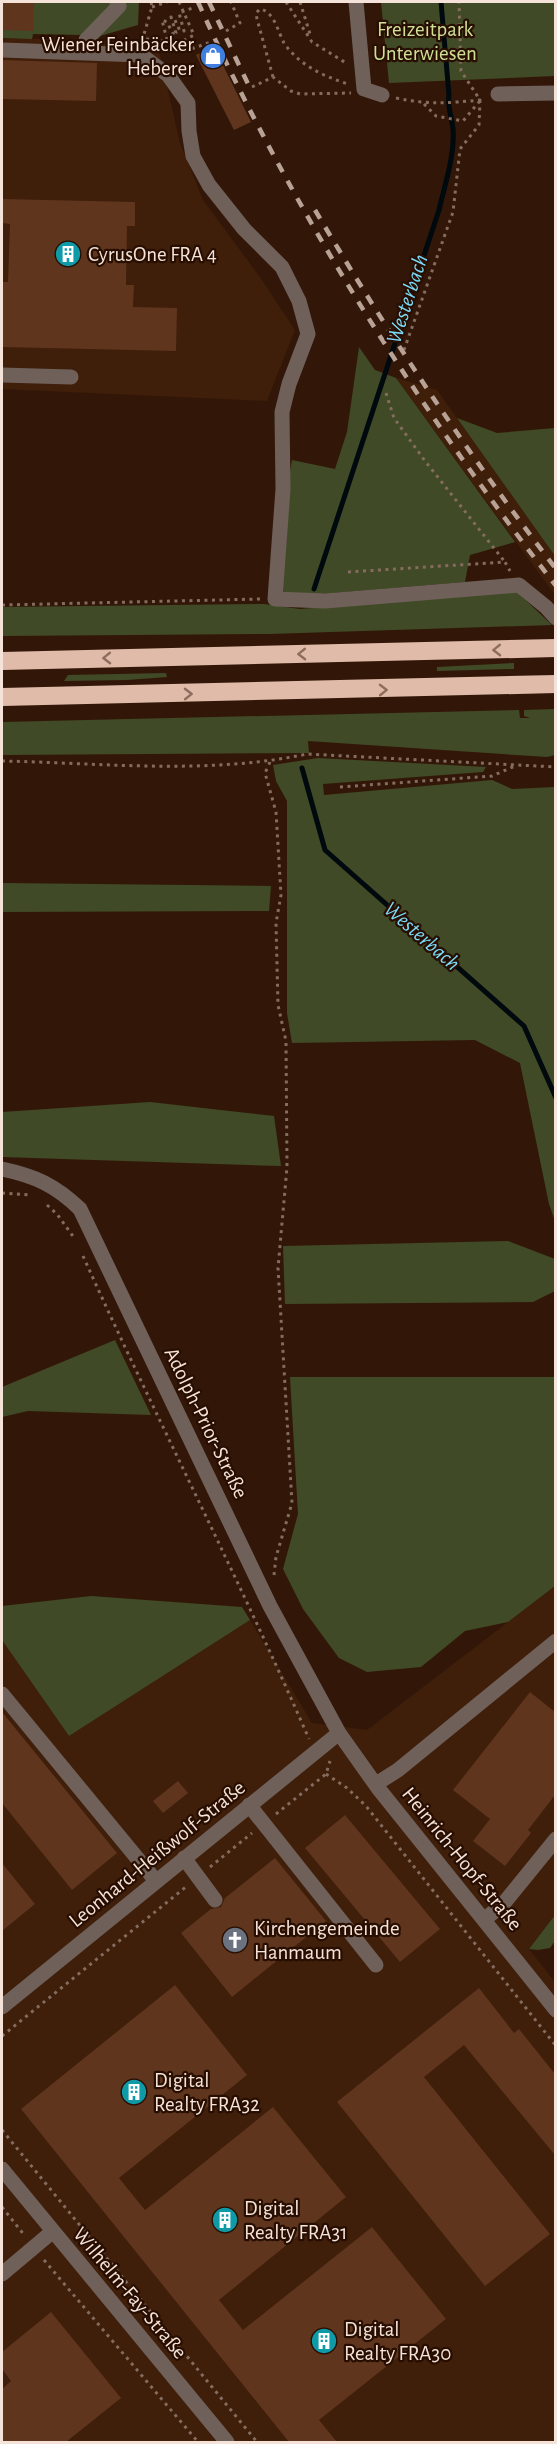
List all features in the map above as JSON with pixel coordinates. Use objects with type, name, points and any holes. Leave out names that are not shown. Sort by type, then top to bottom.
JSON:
[{"type":"highway","points":[[2,661],[555,648]]},
{"type":"highway","points":[[2,697],[555,684]]},
{"type":"street","points":[[85,52],[86,40],[119,6],[117,2]]},
{"type":"street","points":[[356,2],[362,68],[356,87],[382,95]]},
{"type":"street","points":[[2,50],[141,55],[168,75],[188,103],[193,156],[209,185],[244,230],[282,267],[299,301],[308,333],[289,384],[282,412],[282,489],[275,599],[324,601],[519,585],[555,618]]},
{"type":"street","points":[[498,94],[555,93]]},
{"type":"street","points":[[2,375],[71,377]]},
{"type":"street","name":"Adolph-Prior-Straße","points":[[2,1169],[39,1179],[60,1191],[80,1209],[270,1606],[339,1733]]},
{"type":"street","points":[[376,1784],[398,1770],[555,1641]]},
{"type":"street","points":[[2,1694],[156,1881]]},
{"type":"street","name":"Leonhard-Heißwolf-Straße","points":[[2,2007],[339,1733]]},
{"type":"street","name":"Heinrich-Hopf-Straße","points":[[339,1733],[376,1784],[555,2010]]},
{"type":"street","points":[[249,1805],[376,1965]]},
{"type":"street","points":[[484,1920],[504,1902],[555,1839]]},
{"type":"street","points":[[184,1858],[215,1900]]},
{"type":"street","name":"Wilhelm-Fay-Straße","points":[[2,2169],[226,2442]]},
{"type":"street","points":[[2,2274],[52,2232]]},
{"type":"path","points":[[141,55],[142,39],[152,8],[151,2]]},
{"type":"path","points":[[152,8],[167,2]]},
{"type":"path","points":[[179,2],[194,35],[179,43]]},
{"type":"path","points":[[226,31],[240,23],[231,2]]},
{"type":"path","points":[[286,2],[312,42],[340,62],[362,68]]},
{"type":"path","points":[[300,2],[312,42]]},
{"type":"path","points":[[404,350],[453,212],[460,148],[479,125],[480,100],[461,71],[459,2]]},
{"type":"path","points":[[167,40],[162,21],[167,22],[174,36],[176,33],[171,17],[174,18],[180,31],[184,31],[179,13],[195,7]]},
{"type":"path","points":[[260,9],[269,13],[284,42],[304,64],[356,87],[347,94],[300,94],[273,77],[256,13],[260,9]]},
{"type":"path","points":[[142,39],[167,40],[190,49],[212,42]]},
{"type":"path","points":[[252,87],[273,77]]},
{"type":"path","points":[[382,95],[424,104],[453,104],[480,100]]},
{"type":"path","points":[[424,104],[436,116],[464,121],[480,100]]},
{"type":"path","points":[[386,393],[394,418],[505,562],[519,585]]},
{"type":"path","points":[[348,572],[505,562]]},
{"type":"path","points":[[2,605],[275,599]]},
{"type":"path","points":[[2,761],[188,766],[270,762],[307,754],[555,767]]},
{"type":"path","points":[[270,762],[265,773],[276,812],[281,895],[276,923],[278,1005],[286,1041],[287,1167],[278,1268],[292,1503],[276,1557],[273,1577]]},
{"type":"path","points":[[340,787],[492,776],[517,765]]},
{"type":"path","points":[[2,1193],[36,1195]]},
{"type":"path","points":[[43,1201],[57,1214],[76,1241]]},
{"type":"path","points":[[81,1251],[125,1351],[269,1646],[310,1741],[317,1750]]},
{"type":"path","points":[[2,2036],[326,1774],[339,1733]]},
{"type":"path","points":[[326,1774],[347,1788],[366,1806],[555,2046]]},
{"type":"path","points":[[2,2130],[257,2442]]},
{"type":"path","points":[[2,2207],[198,2442]]},
{"type":"shaded area","points":[[2,38],[157,42],[180,143],[203,200],[260,277],[295,330],[267,401],[2,389]]},
{"type":"shaded area","points":[[396,378],[437,390],[555,556],[555,595]]},
{"type":"shaded area","points":[[555,1586],[555,1915],[529,1949],[555,1982],[555,2442],[2,2442],[2,1640],[69,1736],[250,1620],[312,1723],[367,1730]]},
{"type":"green space","points":[[2,2],[139,2],[138,25],[86,40],[81,35],[33,34],[32,39],[2,38]]},
{"type":"green space","name":"Freizeitpark Unterwiesen","points":[[381,2],[555,2],[555,76],[389,83]]},
{"type":"green space","points":[[359,347],[375,370],[396,378],[515,542],[470,555],[465,582],[284,597],[277,548],[292,460],[335,469],[347,432]]},
{"type":"green space","points":[[457,418],[497,433],[555,428],[555,556]]},
{"type":"green space","points":[[516,591],[552,625],[269,634],[2,636],[2,607],[264,604],[300,609]]},
{"type":"green space","points":[[514,663],[514,669],[437,671],[437,667]]},
{"type":"green space","points":[[166,673],[167,677],[64,681],[68,675]]},
{"type":"green space","points":[[555,709],[555,755],[547,757],[308,741],[309,753],[2,755],[2,722],[519,710],[520,718],[530,718],[524,716],[524,710]]},
{"type":"green space","points":[[318,758],[486,767],[483,772],[323,784],[324,795],[492,780],[512,789],[555,787],[555,1221],[549,1204],[520,1063],[475,1040],[292,1043],[287,1013],[287,801],[276,781],[273,765]]},
{"type":"green space","points":[[2,883],[271,886],[269,911],[2,912]]},
{"type":"green space","points":[[150,1102],[274,1116],[281,1166],[2,1157],[2,1112]]},
{"type":"green space","points":[[508,1241],[555,1259],[555,1291],[533,1302],[285,1304],[283,1246]]},
{"type":"green space","points":[[115,1340],[151,1415],[28,1411],[2,1417],[2,1387]]},
{"type":"green space","points":[[290,1377],[555,1377],[555,1586],[508,1622],[465,1631],[421,1667],[367,1672],[339,1658],[303,1609],[283,1569],[298,1514]]},
{"type":"green space","points":[[91,1596],[242,1607],[250,1620],[69,1736],[2,1640],[2,1606]]},
{"type":"green space","points":[[555,1915],[555,1941],[550,1948],[529,1949]]},
{"type":"building","points":[[2,2],[34,2],[33,31],[2,30]]},
{"type":"building","points":[[214,47],[251,122],[234,130],[196,55]]},
{"type":"building","points":[[2,60],[97,63],[96,101],[2,99]]},
{"type":"building","name":"CyrusOne FRA 4","points":[[2,199],[135,202],[135,226],[127,226],[126,285],[134,285],[133,307],[177,308],[176,351],[2,347],[2,282],[8,282],[10,224],[2,223]]},
{"type":"building","points":[[530,1692],[555,1712],[555,1795],[528,1830],[531,1833],[505,1866],[473,1841],[490,1819],[453,1790]]},
{"type":"building","points":[[2,1712],[117,1853],[72,1890],[2,1803]]},
{"type":"building","points":[[178,1781],[188,1793],[163,1813],[153,1801]]},
{"type":"building","points":[[345,1815],[440,1929],[400,1962],[305,1848]]},
{"type":"building","points":[[275,1858],[326,1921],[232,1997],[181,1933],[211,1909],[221,1907],[225,1898]]},
{"type":"building","points":[[2,1863],[35,1904],[2,1931]]},
{"type":"building","points":[[175,1985],[247,2075],[119,2178],[145,2210],[273,2107],[346,2197],[219,2300],[243,2330],[372,2227],[446,2319],[319,2420],[337,2442],[289,2442],[21,2109]]},
{"type":"building","points":[[479,1988],[514,2033],[519,2029],[555,2074],[555,2155],[464,2045],[424,2077],[550,2234],[485,2286],[337,2102]]},
{"type":"building","points":[[51,2312],[121,2398],[66,2442],[2,2442],[2,2389],[11,2381],[2,2369],[2,2352]]},
{"type":"waterway","name":"Westerbach","points":[[314,589],[439,210],[449,170],[453,129],[441,2]]},
{"type":"waterway","name":"Westerbach","points":[[302,768],[325,850],[524,1026],[556,1098]]},
{"type":"railway","points":[[198,2],[234,79],[274,155],[315,230],[360,304],[454,448],[556,586]]},
{"type":"railway","points":[[209,2],[249,86]]},
{"type":"railway","points":[[315,210],[371,303],[430,393],[491,482],[556,569]]},
{"type":"place","name":"Wiener Feinbäcker Heberer","points":[[213,56]]},
{"type":"place","name":"CyrusOne FRA 4","points":[[68,254]]},
{"type":"place","name":"Kirchengemeinde Hanmaum","points":[[235,1940]]},
{"type":"place","name":"Digital Realty FRA32","points":[[134,2092]]},
{"type":"place","name":"Digital Realty FRA31","points":[[225,2220]]},
{"type":"place","name":"Digital Realty FRA30","points":[[324,2341]]}]
